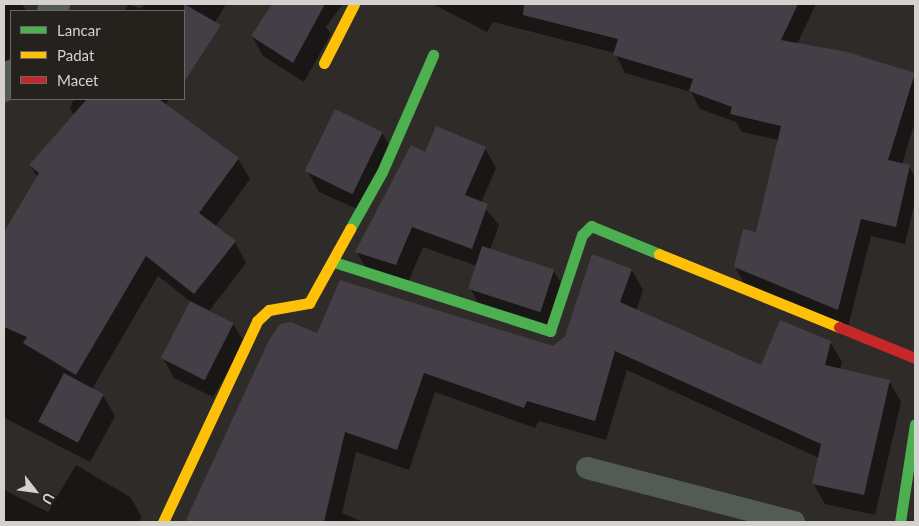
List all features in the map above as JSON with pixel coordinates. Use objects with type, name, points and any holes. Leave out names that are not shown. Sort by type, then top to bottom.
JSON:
[{"type":"street","points":[[324,63],[354,4]]},
{"type":"street","points":[[163,522],[257,321],[270,310],[309,304],[334,262],[382,172],[433,55]]},
{"type":"street","points":[[4,88],[10,76]]},
{"type":"street","points":[[334,262],[550,331],[582,235],[591,226],[915,358]]},
{"type":"street","points":[[900,522],[915,424]]},
{"type":"lane","points":[[587,468],[794,522]]},
{"type":"building","points":[[184,4],[221,25],[185,80],[185,10]]},
{"type":"building","points":[[272,4],[325,4],[293,63],[251,36]]},
{"type":"building","points":[[524,4],[798,4],[781,40],[847,52],[915,73],[888,160],[910,165],[896,227],[861,219],[838,310],[734,267],[743,229],[756,232],[781,126],[730,114],[732,107],[689,91],[693,79],[613,55],[618,39],[523,15]]},
{"type":"building","points":[[86,100],[160,100],[239,158],[199,213],[236,241],[194,294],[146,256],[76,375],[23,343],[27,337],[4,327],[4,232],[39,173],[29,165]]},
{"type":"building","points":[[335,109],[383,132],[352,194],[305,171]]},
{"type":"building","points":[[436,126],[486,147],[465,195],[488,204],[472,249],[412,227],[396,265],[355,252],[411,145],[425,152]]},
{"type":"building","points":[[482,246],[554,269],[540,312],[468,289]]},
{"type":"building","points":[[592,254],[632,269],[620,302],[761,365],[780,320],[831,341],[825,365],[890,380],[864,495],[812,484],[821,444],[615,351],[595,421],[527,401],[524,408],[424,373],[397,450],[345,432],[324,522],[185,522],[269,340],[280,324],[291,322],[317,333],[340,280],[553,346],[565,336]]},
{"type":"building","points":[[190,301],[234,323],[205,380],[161,358]]},
{"type":"building","points":[[64,373],[104,394],[78,443],[38,422]]},
{"type":"traffic: fast","points":[[350,229],[382,172],[433,55]]},
{"type":"traffic: fast","points":[[334,262],[550,331],[582,235],[591,226],[659,254]]},
{"type":"traffic: fast","points":[[900,522],[915,424]]},
{"type":"traffic: slow","points":[[324,63],[354,4]]},
{"type":"traffic: slow","points":[[163,522],[257,321],[269,310],[309,303],[350,229]]},
{"type":"traffic: slow","points":[[659,254],[839,327]]},
{"type":"traffic: jam","points":[[839,327],[915,358]]}]
